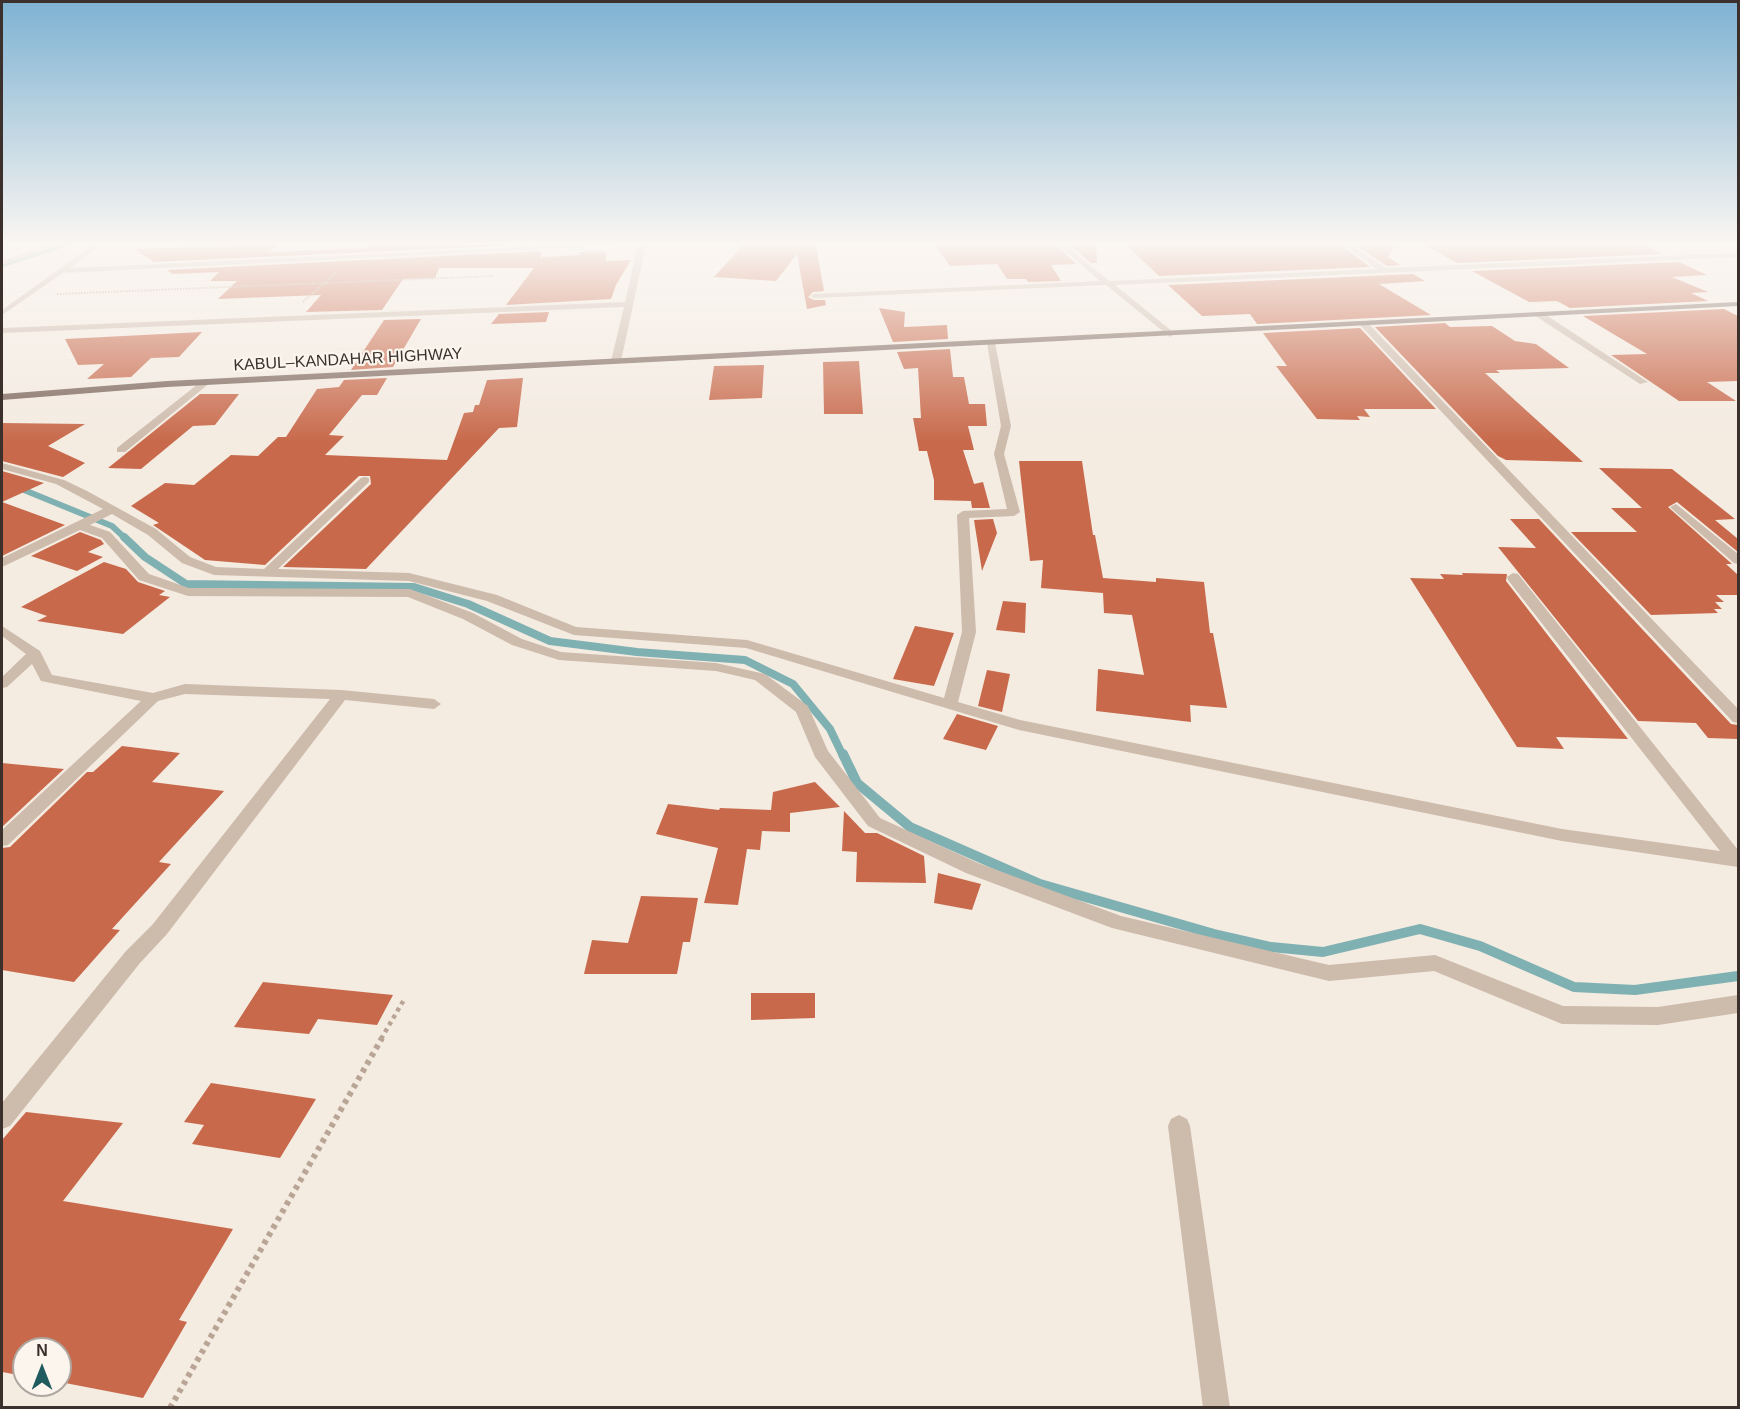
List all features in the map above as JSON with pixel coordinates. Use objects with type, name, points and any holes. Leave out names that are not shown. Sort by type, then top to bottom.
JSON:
[{"type":"main road","name":"KABUL–KANDAHAR HIGHWAY","points":[[2,397],[206,382],[1616,311]]},
{"type":"street","points":[[2,331],[471,311]]},
{"type":"street","points":[[616,361],[627,311]]},
{"type":"street","points":[[1142,311],[1170,334]]},
{"type":"street","points":[[1540,315],[1643,382]]},
{"type":"street","points":[[1363,323],[1738,718]]},
{"type":"street","points":[[950,705],[969,632],[963,515],[1014,512],[999,454],[1005,426],[991,343]]},
{"type":"street","points":[[121,450],[206,382]]},
{"type":"street","points":[[2,466],[60,482],[109,511],[152,532],[186,560],[214,571],[410,577],[492,598],[574,631],[747,644],[1019,725],[1562,835],[1737,860]]},
{"type":"street","points":[[267,573],[365,480]]},
{"type":"street","points":[[1676,507],[1738,560]]},
{"type":"street","points":[[2,563],[109,511]]},
{"type":"street","points":[[80,525],[106,534],[144,578],[183,590],[410,593],[468,616],[517,642],[559,656],[716,667],[760,677],[803,709],[821,753],[874,822],[972,868],[1119,923],[1329,973],[1435,963],[1562,1015],[1658,1016],[1738,1004]]},
{"type":"street","points":[[183,590],[206,568]]},
{"type":"street","points":[[1513,577],[1737,860]]},
{"type":"street","points":[[410,593],[422,580]]},
{"type":"street","points":[[2,630],[35,654],[46,678],[153,698],[185,689],[240,693],[341,695],[434,704]]},
{"type":"street","points":[[2,684],[35,654]]},
{"type":"street","points":[[2,1119],[133,957],[160,929],[341,695]]},
{"type":"street","points":[[2,840],[153,698]]},
{"type":"street","points":[[1179,1126],[1217,1407]]},
{"type":"path","points":[[280,319],[291,311]]},
{"type":"path","points":[[170,1407],[405,998]]},
{"type":"building","points":[[307,311],[353,311],[306,312]]},
{"type":"building","points":[[880,311],[905,312],[904,327],[947,325],[948,339],[893,342]]},
{"type":"building","points":[[1196,311],[1424,311],[1431,315],[1257,324],[1250,314],[1202,316]]},
{"type":"building","points":[[1728,311],[1738,316],[1738,381],[1707,382],[1736,401],[1679,401],[1611,355],[1647,354],[1583,316]]},
{"type":"building","points":[[549,312],[546,322],[491,324],[499,314]]},
{"type":"building","points":[[421,319],[393,367],[351,370],[384,320]]},
{"type":"building","points":[[1445,323],[1450,327],[1492,326],[1515,341],[1536,344],[1569,368],[1496,370],[1500,373],[1485,373],[1583,462],[1506,460],[1498,456],[1375,327]]},
{"type":"building","points":[[1360,328],[1436,409],[1364,409],[1370,417],[1357,416],[1360,420],[1317,419],[1276,366],[1287,366],[1263,333]]},
{"type":"building","points":[[202,332],[179,357],[151,358],[131,377],[87,379],[104,364],[78,365],[65,339]]},
{"type":"building","points":[[950,349],[953,377],[964,377],[969,404],[985,404],[987,426],[968,426],[974,450],[963,450],[974,484],[983,482],[990,508],[972,508],[971,501],[934,500],[934,480],[927,451],[919,451],[913,418],[921,418],[918,368],[904,369],[897,352]]},
{"type":"building","points":[[859,361],[863,414],[824,414],[823,362]]},
{"type":"building","points":[[764,365],[762,398],[709,400],[714,366]]},
{"type":"building","points":[[387,378],[377,395],[362,395],[329,435],[344,436],[325,455],[447,460],[464,413],[473,412],[475,405],[479,405],[487,380],[523,378],[517,427],[499,428],[366,569],[283,567],[371,484],[370,476],[359,476],[265,565],[205,560],[153,525],[159,523],[131,506],[165,483],[194,485],[231,455],[258,456],[278,437],[286,437],[317,389],[339,387],[344,380]]},
{"type":"building","points":[[200,394],[239,394],[215,425],[193,426],[141,469],[108,468]]},
{"type":"building","points":[[2,423],[85,424],[48,446],[85,463],[63,477],[2,461]]},
{"type":"building","points":[[1019,461],[1082,461],[1093,535],[1095,535],[1103,578],[1156,582],[1156,578],[1204,582],[1210,633],[1213,633],[1227,708],[1190,705],[1191,722],[1096,711],[1098,669],[1144,675],[1132,615],[1104,613],[1103,593],[1041,588],[1043,560],[1030,561]]},
{"type":"building","points":[[1599,468],[1672,469],[1735,519],[1715,520],[1738,539],[1738,552],[1677,502],[1668,507],[1732,564],[1726,564],[1738,575],[1738,595],[1716,595],[1724,602],[1715,602],[1722,609],[1714,609],[1718,613],[1651,615],[1571,532],[1637,532],[1611,508],[1642,508]]},
{"type":"building","points":[[2,471],[44,483],[2,502]]},
{"type":"building","points":[[2,502],[65,525],[2,556]]},
{"type":"building","points":[[993,519],[997,533],[982,571],[974,520]]},
{"type":"building","points":[[1510,519],[1539,519],[1731,724],[1738,725],[1738,739],[1708,738],[1696,723],[1638,721],[1498,547],[1536,548]]},
{"type":"building","points":[[80,532],[101,540],[104,544],[88,552],[103,557],[77,571],[31,556]]},
{"type":"building","points":[[104,562],[126,569],[138,582],[165,591],[159,595],[170,597],[123,634],[37,621],[47,616],[21,607]]},
{"type":"building","points":[[1462,573],[1507,574],[1506,581],[1628,739],[1556,737],[1564,749],[1517,747],[1410,578],[1444,579],[1440,574],[1463,575]]},
{"type":"building","points":[[1003,601],[1026,603],[1025,633],[996,630]]},
{"type":"building","points":[[915,626],[954,633],[934,686],[893,679]]},
{"type":"building","points":[[987,670],[1010,674],[1002,712],[978,706]]},
{"type":"building","points":[[957,714],[998,726],[986,750],[943,739]]},
{"type":"building","points":[[122,746],[180,753],[152,782],[224,791],[159,862],[171,864],[112,929],[120,930],[74,982],[2,970],[2,848],[10,847],[87,772],[93,772]]},
{"type":"building","points":[[2,763],[64,769],[2,827]]},
{"type":"building","points":[[815,782],[840,807],[790,813],[790,832],[762,831],[760,850],[747,849],[738,905],[704,903],[718,848],[656,834],[668,804],[719,810],[720,808],[771,810],[773,792]]},
{"type":"building","points":[[844,811],[865,833],[877,833],[924,856],[926,883],[856,882],[857,852],[842,851]]},
{"type":"building","points":[[938,873],[981,884],[972,910],[934,903]]},
{"type":"building","points":[[641,896],[698,898],[690,942],[683,942],[677,974],[584,974],[592,940],[628,943]]},
{"type":"building","points":[[263,982],[393,995],[377,1025],[318,1019],[309,1034],[234,1027]]},
{"type":"building","points":[[751,993],[815,993],[815,1018],[751,1020]]},
{"type":"building","points":[[211,1083],[316,1099],[280,1158],[192,1144],[204,1125],[184,1122]]},
{"type":"building","points":[[26,1112],[123,1123],[63,1201],[233,1229],[179,1320],[187,1322],[143,1398],[72,1384],[72,1337],[12,1337],[12,1374],[2,1372],[2,1140]]},
{"type":"waterway","points":[[2,481],[112,526],[126,539]]},
{"type":"waterway","points":[[124,537],[145,557],[186,584],[414,587],[468,604],[550,641],[637,652],[745,660],[793,684],[830,729],[843,756]]},
{"type":"waterway","points":[[843,754],[857,783],[910,827],[1040,884],[1214,934],[1271,947],[1323,952],[1420,929],[1480,946],[1574,987],[1635,990],[1738,976]]}]
